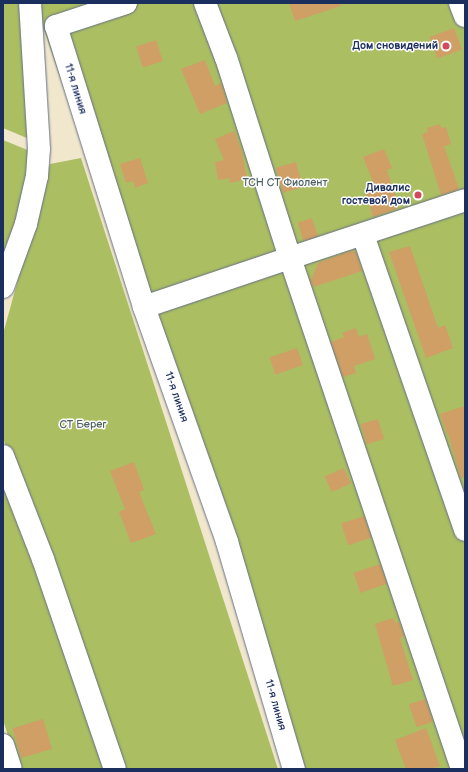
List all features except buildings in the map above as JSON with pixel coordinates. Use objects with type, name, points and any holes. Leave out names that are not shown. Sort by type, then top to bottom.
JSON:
[{"type":"street","points":[[3,287],[26,224],[37,176],[39,149],[30,3]]},
{"type":"street","name":"11-я линия","points":[[126,3],[56,26],[144,307],[227,542],[294,769]]},
{"type":"street","points":[[205,3],[226,58],[290,258],[462,769]]},
{"type":"street","points":[[460,3],[465,16]]},
{"type":"street","points":[[144,307],[465,200]]},
{"type":"street","points":[[363,235],[465,530]]},
{"type":"street","points":[[3,456],[42,558],[115,769]]},
{"type":"street","points":[[3,745],[11,769]]},
{"type":"green space","points":[[3,3],[25,3],[34,141],[3,128]]},
{"type":"green space","name":"ТСН СТ Фиолент","points":[[39,3],[465,3],[465,769],[293,769],[40,18]]},
{"type":"green space","points":[[3,140],[35,153],[3,288]]},
{"type":"green space","name":"СТ Берег","points":[[81,158],[278,769],[120,769],[3,438],[3,334],[50,164]]},
{"type":"green space","points":[[3,467],[107,769],[19,769],[3,720]]},
{"type":"place","name":"Дом сновидений","points":[[446,46]]},
{"type":"place","name":"Дивалис гостевой дом","points":[[418,195]]}]
